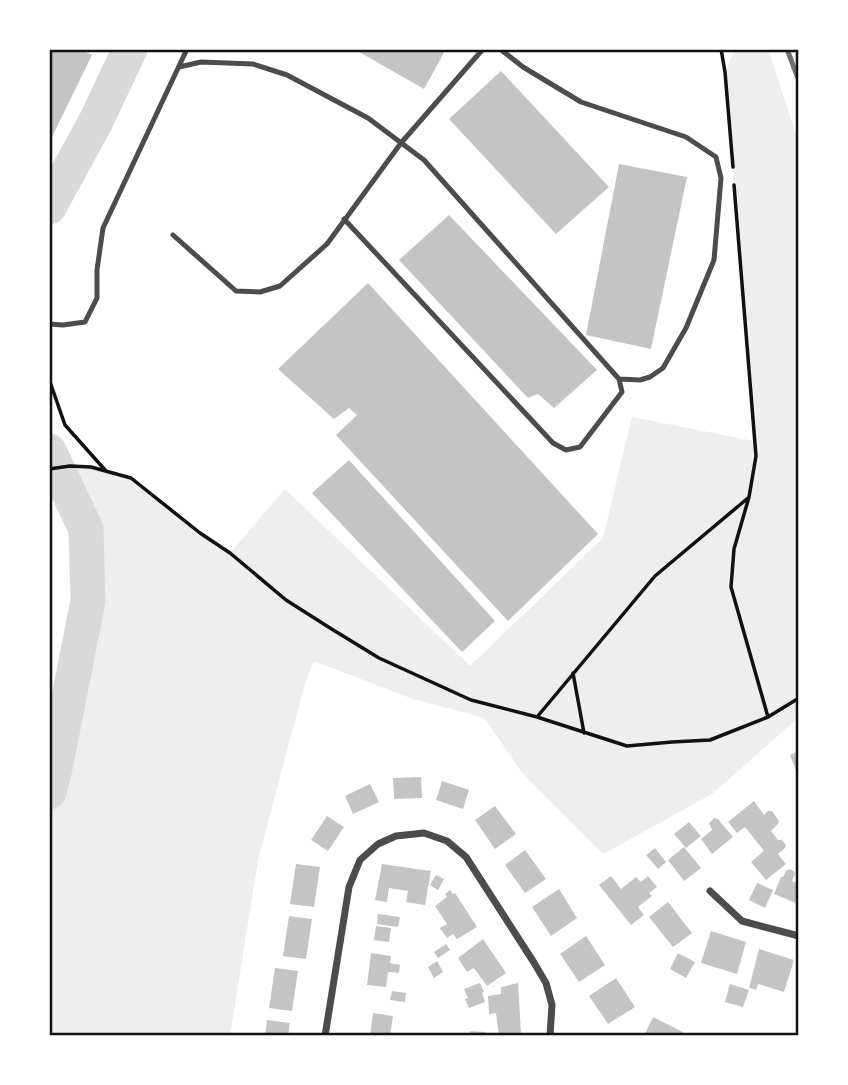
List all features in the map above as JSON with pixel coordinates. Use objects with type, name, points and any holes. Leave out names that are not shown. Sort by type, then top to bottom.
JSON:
[{"type":"street","points":[[325,1036],[349,887],[360,860],[377,844],[396,836],[424,833],[447,841],[466,857],[533,961],[546,983],[552,1005],[550,1036]]},
{"type":"street","points":[[710,891],[742,921],[799,936]]},
{"type":"lane","points":[[49,324],[85,322],[97,298],[97,270],[103,228],[187,49]]},
{"type":"lane","points":[[173,235],[236,291],[260,292],[280,286],[327,244],[401,143],[482,49]]},
{"type":"lane","points":[[500,49],[523,67],[582,102],[686,137],[716,157],[721,178],[713,260],[686,328],[663,368],[640,380],[619,379]]},
{"type":"lane","points":[[179,67],[201,62],[253,64],[288,75],[368,118],[424,160],[619,379],[622,391],[580,447],[566,450],[553,443],[344,219]]},
{"type":"path","points":[[721,49],[733,168]]},
{"type":"path","points":[[734,181],[756,456],[749,497],[734,549],[732,587],[768,717]]},
{"type":"path","points":[[49,379],[65,425],[107,471]]},
{"type":"path","points":[[49,469],[91,467],[131,478],[200,533],[230,553],[286,600],[379,658],[471,700],[537,717],[627,746],[710,740],[768,717],[799,698]]},
{"type":"path","points":[[537,717],[655,576],[749,497]]},
{"type":"path","points":[[573,673],[584,733]]},
{"type":"shaded area","points":[[735,49],[768,49],[799,144],[799,717],[712,794],[603,854],[524,775],[484,718],[413,699],[314,661],[304,687],[258,860],[230,1036],[49,1036],[49,792],[88,601],[86,529],[70,466],[91,467],[131,478],[200,533],[230,553],[285,489],[470,666],[603,538],[632,417],[754,441],[725,72]]},
{"type":"building","points":[[49,49],[80,49],[92,55],[49,143]]},
{"type":"building","points":[[354,49],[446,49],[424,89]]},
{"type":"building","points":[[501,71],[609,187],[556,234],[449,119]]},
{"type":"building","points":[[619,164],[687,177],[651,349],[586,335]]},
{"type":"building","points":[[449,215],[597,370],[554,408],[538,394],[528,398],[399,260]]},
{"type":"building","points":[[368,283],[598,534],[508,621],[336,435],[357,415],[349,408],[334,419],[278,369]]},
{"type":"building","points":[[349,460],[495,621],[462,652],[312,493]]},
{"type":"building","points":[[799,751],[799,778],[790,755]]},
{"type":"building","points":[[421,777],[422,798],[394,799],[393,778]]},
{"type":"building","points":[[442,781],[469,790],[463,809],[436,800]]},
{"type":"building","points":[[370,784],[379,802],[353,814],[345,796]]},
{"type":"building","points":[[754,801],[764,815],[772,811],[779,821],[771,831],[786,845],[778,854],[786,864],[766,880],[751,862],[764,851],[745,827],[737,833],[728,822]]},
{"type":"building","points":[[495,806],[516,834],[495,849],[475,820]]},
{"type":"building","points":[[327,816],[344,827],[328,851],[311,840]]},
{"type":"building","points":[[714,818],[718,819],[733,837],[712,854],[701,839],[712,830],[709,823]]},
{"type":"building","points":[[689,822],[701,836],[686,848],[674,834]]},
{"type":"building","points":[[684,847],[701,868],[684,881],[668,860]]},
{"type":"building","points":[[655,848],[666,862],[658,869],[646,855]]},
{"type":"building","points":[[525,850],[546,879],[525,893],[505,865]]},
{"type":"building","points":[[296,864],[320,867],[314,907],[290,904]]},
{"type":"building","points":[[382,864],[431,871],[425,905],[406,902],[408,891],[389,888],[387,902],[375,900]]},
{"type":"building","points":[[789,869],[795,874],[792,881],[799,884],[798,904],[774,894],[781,877]]},
{"type":"building","points":[[436,875],[444,879],[438,890],[430,885]]},
{"type":"building","points":[[611,876],[621,889],[636,877],[641,882],[648,876],[657,887],[649,893],[652,896],[638,907],[644,915],[631,925],[599,885]]},
{"type":"building","points":[[757,883],[773,890],[765,908],[749,900]]},
{"type":"building","points":[[559,889],[577,918],[551,936],[532,907]]},
{"type":"building","points":[[450,890],[455,893],[477,927],[457,939],[453,934],[447,938],[440,928],[447,924],[435,906],[447,897],[445,894]]},
{"type":"building","points":[[668,902],[692,933],[673,947],[649,917]]},
{"type":"building","points":[[378,914],[400,917],[398,927],[377,924]]},
{"type":"building","points":[[289,916],[312,919],[306,959],[283,956]]},
{"type":"building","points":[[376,926],[391,928],[389,942],[374,940]]},
{"type":"building","points":[[711,931],[746,942],[737,974],[701,963]]},
{"type":"building","points":[[586,936],[605,965],[579,982],[560,954]]},
{"type":"building","points":[[483,939],[506,973],[487,986],[474,968],[467,972],[458,958]]},
{"type":"building","points":[[446,944],[450,950],[438,958],[434,952]]},
{"type":"building","points":[[759,949],[794,960],[784,992],[758,984],[756,990],[749,988]]},
{"type":"building","points":[[371,953],[391,956],[390,963],[400,965],[399,973],[388,972],[386,987],[367,985]]},
{"type":"building","points":[[678,953],[695,962],[686,978],[670,969]]},
{"type":"building","points":[[437,961],[443,972],[434,978],[428,967]]},
{"type":"building","points":[[275,968],[298,971],[292,1011],[269,1008]]},
{"type":"building","points":[[616,978],[635,1007],[608,1024],[589,996]]},
{"type":"building","points":[[480,983],[485,1002],[469,1008],[464,989]]},
{"type":"building","points":[[518,983],[520,1036],[499,1036],[496,1013],[489,1014],[488,996],[501,994],[501,987]]},
{"type":"building","points":[[730,984],[749,990],[743,1007],[725,1002]]},
{"type":"building","points":[[392,991],[406,993],[405,1002],[390,1000]]},
{"type":"building","points":[[373,1013],[393,1016],[390,1036],[370,1036]]},
{"type":"building","points":[[653,1017],[683,1032],[681,1036],[644,1036]]},
{"type":"building","points":[[267,1020],[290,1023],[288,1036],[265,1036]]},
{"type":"building","points":[[470,1031],[485,1032],[484,1036],[470,1036]]},
{"type":"waterway","points":[[49,207],[96,121],[130,49]]},
{"type":"waterway","points":[[49,451],[86,529],[88,601],[49,792]]},
{"type":"railway","points":[[787,49],[799,81]]}]
